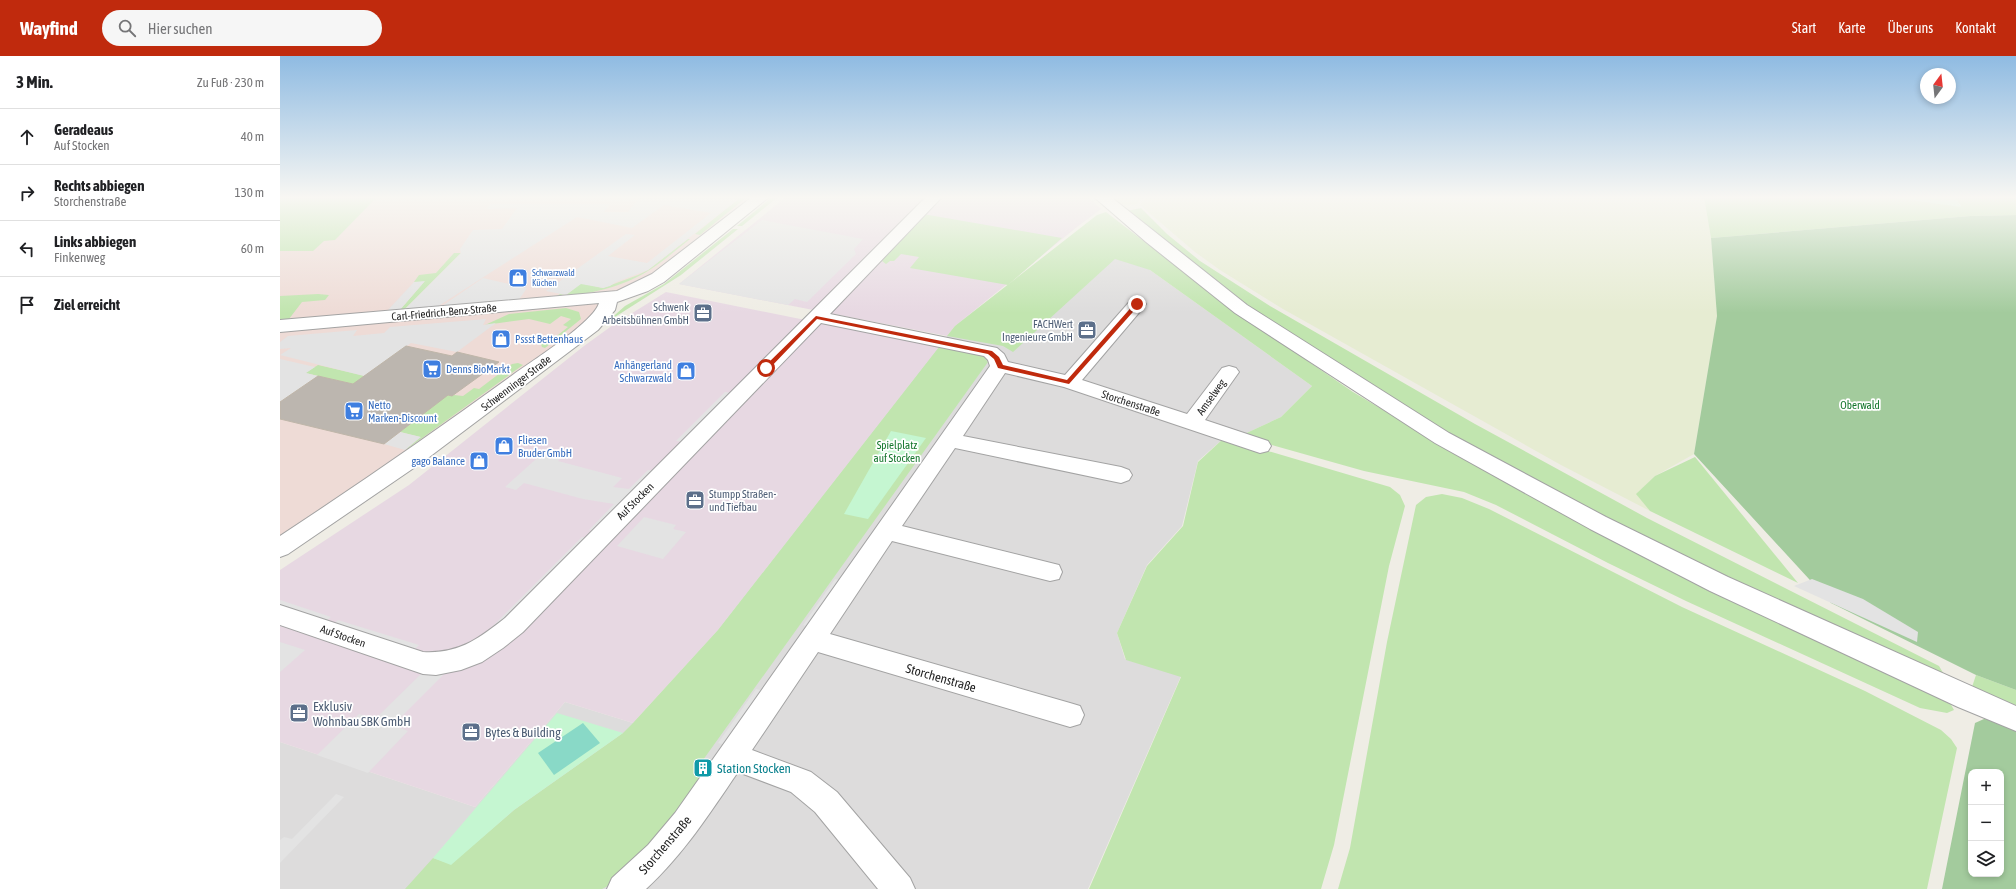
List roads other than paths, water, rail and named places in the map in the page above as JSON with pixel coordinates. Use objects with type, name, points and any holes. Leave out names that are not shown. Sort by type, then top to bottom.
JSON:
[{"type":"street","points":[[609,298],[620,296],[642,287],[658,278],[712,236]]},
{"type":"street","name":"Auf Stocken","points":[[280,615],[423,663],[436,665],[460,660],[474,654],[514,625],[896,236]]},
{"type":"street","points":[[1148,236],[1241,308],[1364,390],[1442,438],[1598,523],[1719,584],[1968,699],[2016,719]]},
{"type":"street","name":"Carl-Friedrich-Benz-Straße","points":[[280,326],[609,298]]},
{"type":"street","name":"Schwenninger Straße","points":[[280,548],[421,452],[555,354],[591,326],[606,310],[609,298]]},
{"type":"street","points":[[1069,382],[1137,304]]},
{"type":"street","points":[[816,317],[990,352],[997,358],[1000,366]]},
{"type":"street","name":"Storchenstraße","points":[[625,888],[659,856],[686,823],[1000,366],[1069,382],[1260,446]]},
{"type":"street","name":"Amselweg","points":[[1192,423],[1230,372]]},
{"type":"street","points":[[950,440],[1122,475]]},
{"type":"street","points":[[887,531],[1050,572]]},
{"type":"street","name":"Storchenstraße","points":[[812,640],[1070,715]]},
{"type":"street","points":[[732,758],[773,770],[801,782],[826,802],[899,889]]},
{"type":"place","name":"Schwarzwald Küchen","points":[[518,278]]},
{"type":"place","name":"Schwenk Arbeitsbühnen GmbH","points":[[703,313]]},
{"type":"place","name":"FACHWert Ingenieure GmbH","points":[[1087,330]]},
{"type":"place","name":"Pssst Bettenhaus","points":[[501,339]]},
{"type":"place","name":"Denns BioMarkt","points":[[432,369]]},
{"type":"place","name":"Anhängerland Schwarzwald","points":[[686,371]]},
{"type":"place","name":"Netto Marken-Discount","points":[[354,411]]},
{"type":"place","name":"Fliesen Bruder GmbH","points":[[504,446]]},
{"type":"place","name":"gago Balance","points":[[479,461]]},
{"type":"place","name":"Stumpp Straßen- und Tiefbau","points":[[695,500]]},
{"type":"place","name":"Exklusiv Wohnbau SBK GmbH","points":[[299,713]]},
{"type":"place","name":"Bytes & Building","points":[[471,732]]},
{"type":"place","name":"Station Stocken","points":[[703,768]]},
{"type":"park label","name":"Oberwald","points":[[1860,405]]},
{"type":"park label","name":"Spielplatz auf Stocken","points":[[897,451]]}]
